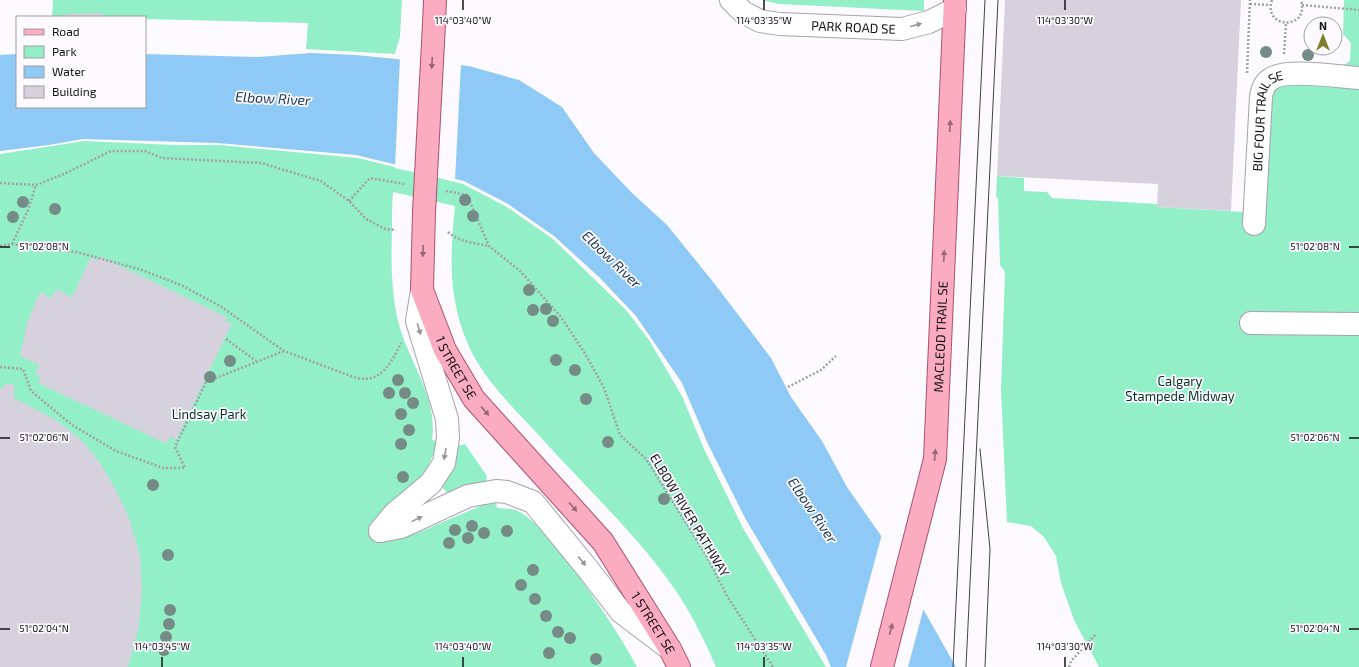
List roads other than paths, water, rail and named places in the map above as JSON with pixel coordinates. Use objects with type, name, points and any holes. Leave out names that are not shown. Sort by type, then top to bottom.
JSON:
[{"type":"main road","name":"1 STREET SE","points":[[435,0],[424,212],[422,290],[445,350],[474,399],[603,542],[674,658]]},
{"type":"main road","name":"MACLEOD TRAIL SE","points":[[882,667],[935,459],[955,4]]},
{"type":"street","name":"PARK ROAD SE","points":[[731,0],[743,12],[760,21],[773,23],[902,29],[929,22],[955,4]]},
{"type":"street","name":"BIG FOUR TRAIL SE","points":[[1254,224],[1260,97],[1263,87],[1270,79],[1283,74],[1312,74],[1359,78]]},
{"type":"street","points":[[422,290],[417,321],[446,419],[448,438],[444,463],[431,483],[394,514],[380,531],[402,527],[468,496],[496,491],[507,492],[533,502],[621,612],[674,658]]},
{"type":"street","points":[[1251,323],[1359,324]]},
{"type":"water","name":"Elbow River","points":[[311,53],[355,55],[469,66],[519,80],[562,107],[594,153],[632,193],[667,225],[714,283],[771,358],[791,397],[822,441],[847,487],[884,540],[956,667],[831,667],[826,655],[745,518],[708,444],[682,383],[636,316],[599,277],[554,236],[508,204],[464,181],[356,155],[217,143],[83,139],[0,151],[0,55],[16,54],[16,108],[146,108],[146,54],[258,57]]},
{"type":"tram line","points":[[953,667],[985,0]]},
{"type":"tram line","points":[[966,667],[998,0]]},
{"type":"tram line","points":[[980,449],[990,549],[985,667]]},
{"type":"park label","name":"Calgary Stampede Midway","points":[[1180,388]]},
{"type":"park label","name":"Lindsay Park","points":[[209,414]]}]
